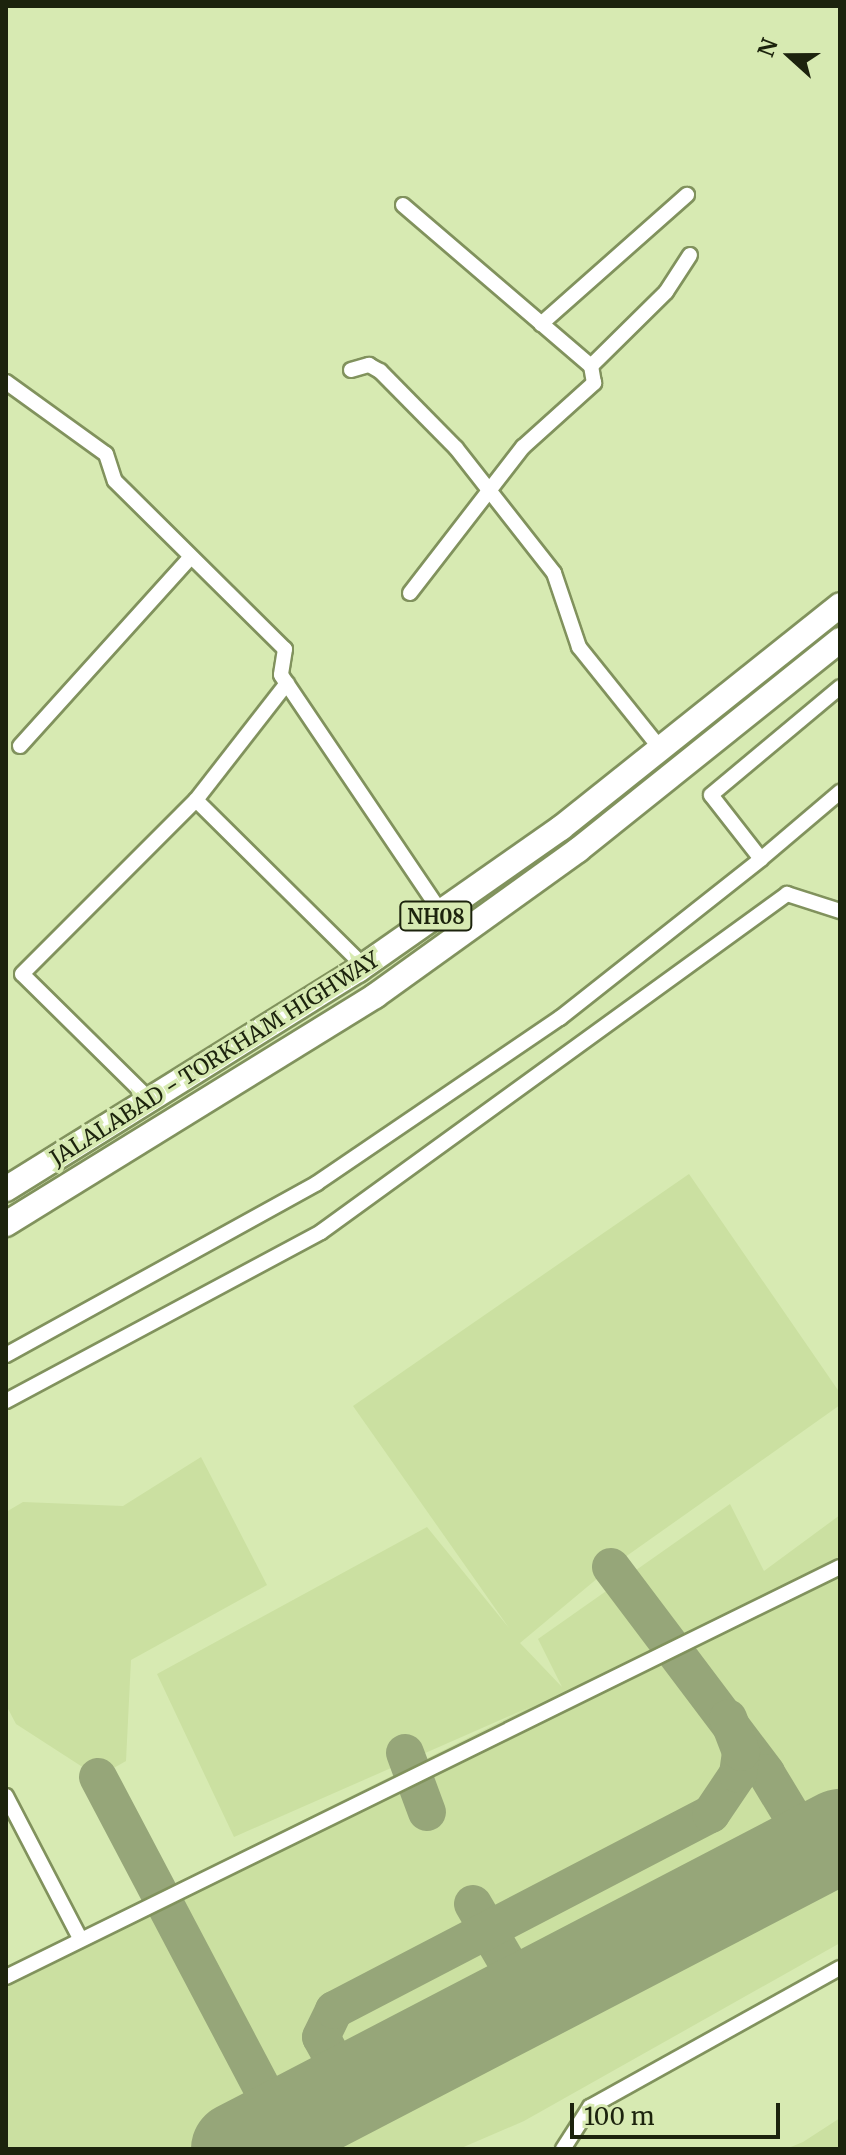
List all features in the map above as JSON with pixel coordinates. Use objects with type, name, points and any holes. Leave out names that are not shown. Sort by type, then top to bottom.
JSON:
[{"type":"highway","name":"JALALABAD - TORKHAM HIGHWAY","points":[[6,1189],[152,1102],[364,966],[660,748],[840,605]]},
{"type":"highway","name":"JALALABAD - TORKHAM HIGHWAY","points":[[6,1224],[375,996],[578,850],[840,640]]},
{"type":"street","points":[[541,324],[687,195]]},
{"type":"street","points":[[403,205],[591,366],[594,383],[559,410],[410,593]]},
{"type":"street","points":[[591,366],[666,292],[690,255]]},
{"type":"street","points":[[351,370],[369,365],[380,371],[490,491],[554,573],[579,647],[660,748]]},
{"type":"street","points":[[6,382],[106,454],[115,481],[285,649],[287,683],[441,912]]},
{"type":"street","points":[[20,746],[190,558]]},
{"type":"street","points":[[152,1102],[22,974],[196,800],[287,683]]},
{"type":"street","points":[[761,859],[711,795],[840,687]]},
{"type":"street","points":[[6,1355],[317,1183],[560,1018],[761,859],[840,792]]},
{"type":"street","points":[[196,800],[364,966]]},
{"type":"street","points":[[6,1401],[321,1232],[787,894],[840,911]]},
{"type":"street","points":[[6,1977],[840,1567]]},
{"type":"street","points":[[6,1796],[80,1938]]},
{"type":"street","points":[[563,2149],[590,2107],[840,1968]]},
{"type":"shaded area","points":[[689,1174],[840,1393],[840,1405],[611,1567],[520,1643],[562,1687],[538,1639],[730,1504],[764,1571],[840,1515],[840,1943],[524,2121],[459,2149],[6,2149],[6,1968],[530,1707],[234,1837],[157,1674],[427,1527],[509,1628],[353,1406]]},
{"type":"shaded area","points":[[201,1457],[267,1585],[131,1660],[126,1761],[98,1777],[16,1724],[6,1705],[6,1512],[23,1502],[123,1506]]},
{"type":"shaded area","points":[[840,2118],[840,2149],[786,2149],[803,2142]]},
{"type":"taxiway","points":[[611,1567],[766,1773],[803,1834],[798,1858]]},
{"type":"taxiway","points":[[350,2090],[321,2037],[334,2010],[711,1814],[738,1774],[741,1752],[728,1718]]},
{"type":"taxiway","points":[[405,1753],[427,1812]]},
{"type":"taxiway","points":[[98,1777],[269,2102],[269,2123],[249,2143]]},
{"type":"taxiway","points":[[801,1828],[815,1838],[840,1836]]},
{"type":"taxiway","points":[[473,1904],[519,1983],[510,2008]]},
{"type":"taxiway","points":[[519,1983],[538,1989],[560,1981]]},
{"type":"taxiway","points":[[269,2102],[286,2117],[312,2112]]},
{"type":"runway","points":[[238,2149],[840,1836]]}]
